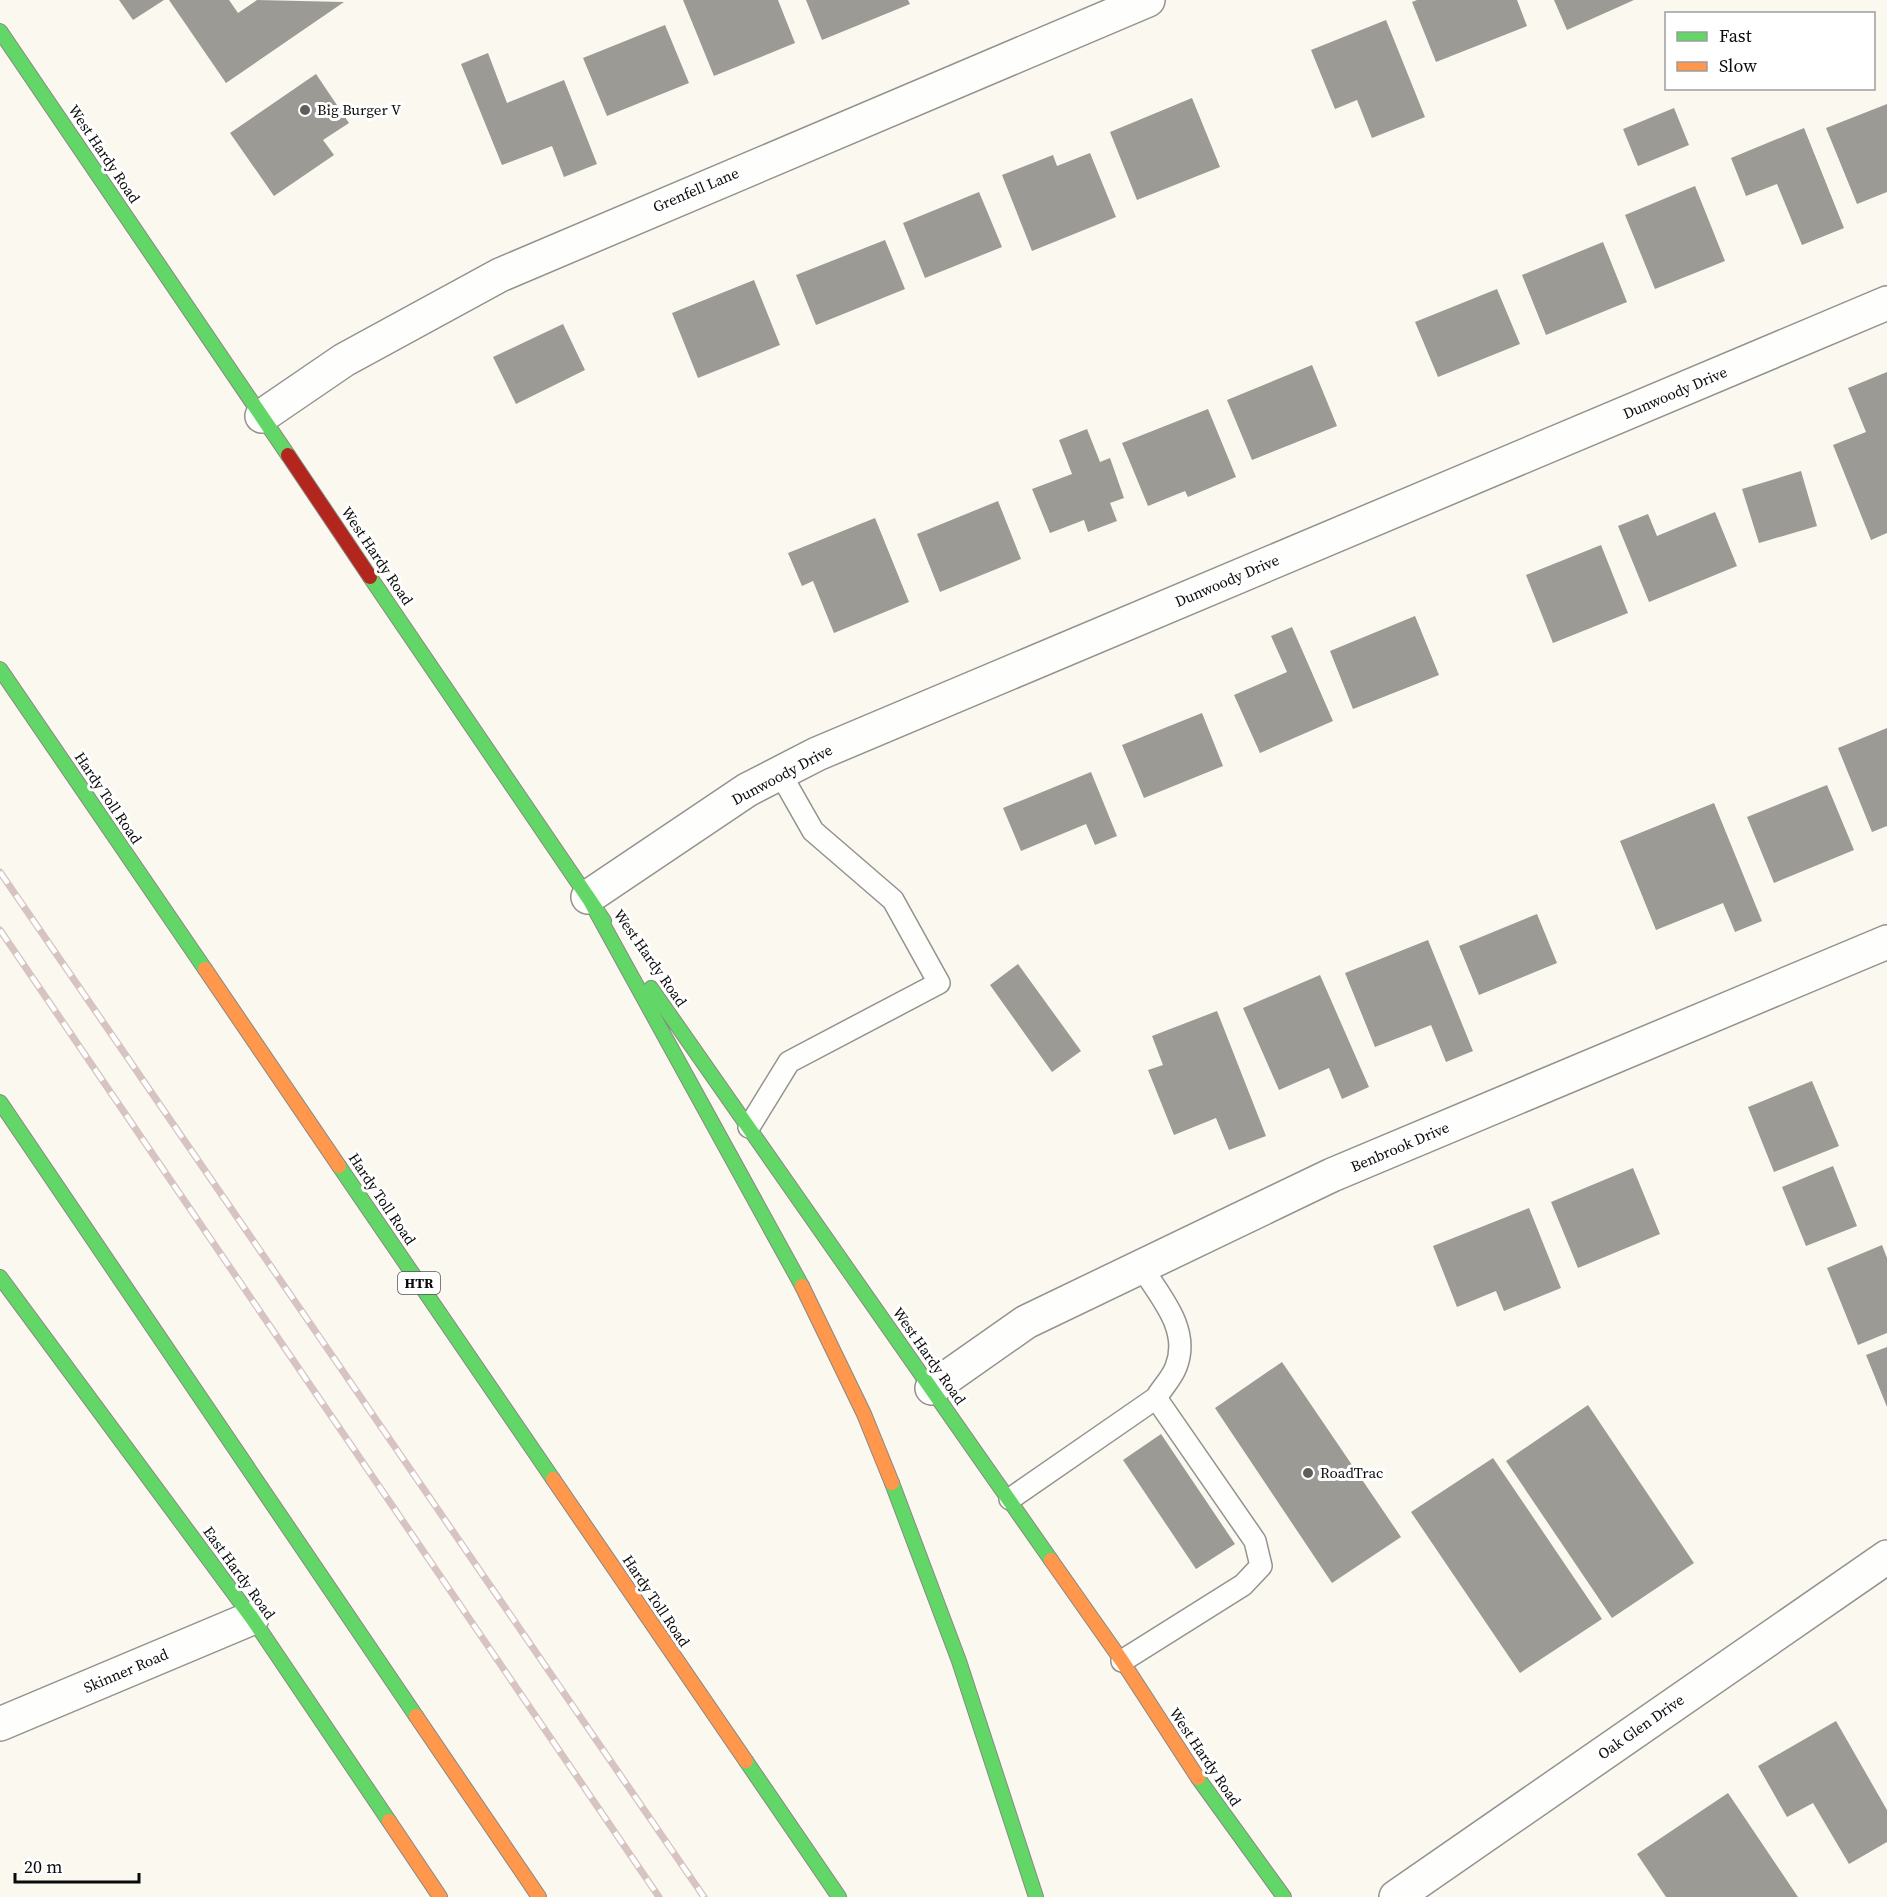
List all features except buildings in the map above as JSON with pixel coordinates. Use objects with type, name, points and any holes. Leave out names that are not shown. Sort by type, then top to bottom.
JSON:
[{"type":"main road","name":"West Hardy Road","points":[[0,31],[588,897],[1010,1499],[1122,1661],[1191,1768],[1284,1897]]},
{"type":"main road","name":"Hardy Toll Road","points":[[0,669],[839,1897]]},
{"type":"main road","points":[[588,897],[809,1299],[864,1414],[912,1530],[959,1661],[1036,1897]]},
{"type":"main road","points":[[0,1102],[539,1897]]},
{"type":"main road","name":"East Hardy Road","points":[[0,1277],[252,1618],[440,1897]]},
{"type":"street","name":"Grenfell Lane","points":[[262,416],[344,360],[500,275],[1148,0]]},
{"type":"street","name":"Dunwoody Drive","points":[[588,897],[747,790],[817,754],[1887,303]]},
{"type":"street","name":"Benbrook Drive","points":[[932,1388],[1026,1322],[1332,1175],[1887,942]]},
{"type":"street","name":"Oak Glen Drive","points":[[1396,1897],[1887,1557]]},
{"type":"street","name":"Skinner Road","points":[[0,1724],[252,1618]]},
{"type":"lane","points":[[749,1127],[789,1062],[939,983],[893,900],[813,831],[780,773]]},
{"type":"lane","points":[[1010,1499],[1156,1398],[1176,1369],[1182,1348],[1180,1331],[1141,1266]]},
{"type":"lane","points":[[1122,1661],[1243,1585],[1261,1566],[1255,1541],[1156,1398]]},
{"type":"railway","points":[[0,872],[704,1897]]},
{"type":"railway","points":[[0,930],[659,1897]]},
{"type":"traffic: fast","points":[[0,31],[288,455]]},
{"type":"traffic: fast","points":[[370,577],[604,921]]},
{"type":"traffic: fast","points":[[0,669],[205,969]]},
{"type":"traffic: fast","points":[[588,897],[802,1286]]},
{"type":"traffic: fast","points":[[651,988],[1051,1560]]},
{"type":"traffic: fast","points":[[0,1102],[416,1716]]},
{"type":"traffic: fast","points":[[339,1166],[553,1479]]},
{"type":"traffic: fast","points":[[0,1277],[252,1618],[389,1821]]},
{"type":"traffic: fast","points":[[892,1483],[959,1661],[1036,1897]]},
{"type":"traffic: fast","points":[[746,1761],[839,1897]]},
{"type":"traffic: fast","points":[[1198,1778],[1284,1897]]},
{"type":"traffic: slow","points":[[205,969],[339,1166]]},
{"type":"traffic: slow","points":[[802,1286],[864,1414],[892,1483]]},
{"type":"traffic: slow","points":[[553,1479],[746,1761]]},
{"type":"traffic: slow","points":[[1051,1560],[1122,1661],[1198,1778]]},
{"type":"traffic: slow","points":[[416,1716],[539,1897]]},
{"type":"traffic: slow","points":[[389,1821],[440,1897]]},
{"type":"traffic: jam","points":[[288,455],[370,577]]},
{"type":"place","name":"Big Burger V","points":[[305,110]]},
{"type":"place","name":"RoadTrac","points":[[1308,1473]]}]
